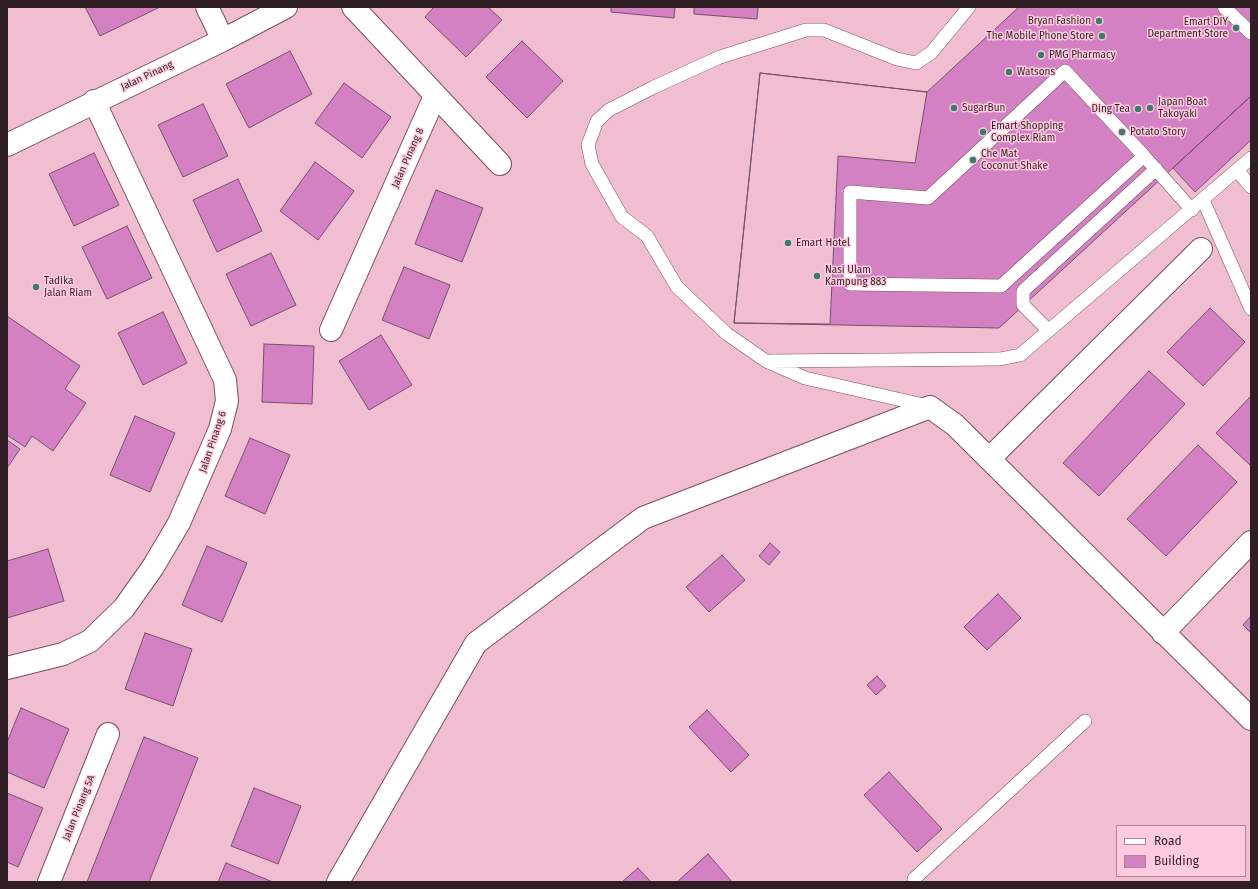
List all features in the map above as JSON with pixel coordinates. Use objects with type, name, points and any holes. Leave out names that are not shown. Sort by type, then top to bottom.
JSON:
[{"type":"street","points":[[207,7],[223,40]]},
{"type":"street","name":"Jalan Pinang","points":[[7,144],[223,40],[286,7]]},
{"type":"street","points":[[353,7],[500,164]]},
{"type":"street","name":"Jalan Pinang 8","points":[[331,330],[435,96]]},
{"type":"street","name":"Jalan Pinang 6","points":[[7,668],[64,654],[90,641],[124,608],[153,567],[180,523],[220,429],[227,401],[226,380],[94,101]]},
{"type":"street","points":[[989,459],[1201,249]]},
{"type":"street","points":[[338,882],[476,643],[643,518],[930,407],[955,425],[1251,719]]},
{"type":"street","points":[[1163,633],[1251,542]]},
{"type":"street","name":"Jalan Pinang 5A","points":[[49,882],[108,734]]},
{"type":"lane","points":[[1224,7],[1251,33]]},
{"type":"lane","points":[[930,407],[804,378],[766,361],[727,334],[677,287],[647,236],[622,217],[592,164],[588,145],[597,121],[609,110],[654,87],[720,57],[806,30],[824,30],[897,59],[916,63],[931,53],[968,9]]},
{"type":"lane","points":[[1144,156],[1001,286],[850,284],[850,192],[928,198],[1065,71],[1144,156],[1156,169],[1192,210]]},
{"type":"lane","points":[[766,361],[1000,359],[1020,355],[1192,210],[1251,158]]},
{"type":"lane","points":[[1048,330],[1024,305],[1022,291],[1156,169]]},
{"type":"lane","points":[[1238,170],[1251,187]]},
{"type":"lane","points":[[1203,200],[1250,305]]},
{"type":"lane","points":[[914,879],[1085,721]]},
{"type":"building","points":[[85,7],[160,7],[100,36]]},
{"type":"building","points":[[434,7],[488,7],[502,20],[466,57],[425,17]]},
{"type":"building","points":[[611,7],[675,7],[674,18],[611,12]]},
{"type":"building","points":[[694,7],[758,7],[757,19],[694,14]]},
{"type":"building","name":"Emart Shopping Complex Riam","points":[[1019,7],[1251,7],[1251,96],[999,328],[734,323],[760,73],[927,92]]},
{"type":"building","points":[[522,41],[563,81],[527,118],[486,77]]},
{"type":"building","points":[[290,51],[312,94],[249,128],[226,84]]},
{"type":"building","name":"Emart Hotel","points":[[760,73],[927,92],[915,163],[838,156],[830,324],[734,323]]},
{"type":"building","points":[[344,83],[391,117],[362,158],[315,123]]},
{"type":"building","points":[[1251,96],[1251,140],[1195,192],[1173,168]]},
{"type":"building","points":[[203,104],[228,156],[183,177],[158,125]]},
{"type":"building","points":[[94,153],[119,205],[74,226],[49,174]]},
{"type":"building","points":[[315,162],[354,191],[318,240],[280,211]]},
{"type":"building","points":[[238,179],[262,231],[217,252],[193,200]]},
{"type":"building","points":[[436,190],[483,208],[462,262],[415,244]]},
{"type":"building","points":[[127,226],[152,278],[107,299],[82,247]]},
{"type":"building","points":[[271,253],[296,305],[251,326],[226,274]]},
{"type":"building","points":[[404,267],[450,285],[429,339],[382,320]]},
{"type":"building","points":[[1210,308],[1245,342],[1203,386],[1167,352]]},
{"type":"building","points":[[163,312],[187,363],[143,385],[118,333]]},
{"type":"building","points":[[7,316],[80,366],[65,389],[86,403],[53,451],[32,436],[25,447],[7,435]]},
{"type":"building","points":[[381,335],[412,385],[369,410],[339,361]]},
{"type":"building","points":[[264,344],[314,346],[312,404],[262,402]]},
{"type":"building","points":[[1149,371],[1185,404],[1099,496],[1063,463]]},
{"type":"building","points":[[1251,396],[1251,466],[1216,433]]},
{"type":"building","points":[[135,416],[175,433],[150,492],[110,475]]},
{"type":"building","points":[[250,438],[290,455],[265,514],[225,496]]},
{"type":"building","points":[[7,440],[20,449],[7,468]]},
{"type":"building","points":[[1198,445],[1237,482],[1166,556],[1127,519]]},
{"type":"building","points":[[770,543],[780,552],[769,565],[759,556]]},
{"type":"building","points":[[207,546],[247,563],[222,622],[182,605]]},
{"type":"building","points":[[48,549],[64,601],[7,618],[7,561]]},
{"type":"building","points":[[722,555],[745,580],[709,612],[686,587]]},
{"type":"building","points":[[998,594],[1021,618],[987,650],[964,627]]},
{"type":"building","points":[[1251,616],[1251,633],[1243,625]]},
{"type":"building","points":[[145,633],[192,649],[173,706],[125,689]]},
{"type":"building","points":[[877,676],[886,686],[876,695],[867,685]]},
{"type":"building","points":[[21,708],[69,729],[44,788],[7,772],[7,742]]},
{"type":"building","points":[[707,710],[749,755],[731,772],[689,727]]},
{"type":"building","points":[[144,737],[198,758],[149,882],[87,882]]},
{"type":"building","points":[[889,772],[942,829],[917,852],[864,795]]},
{"type":"building","points":[[254,788],[301,806],[278,864],[231,846]]},
{"type":"building","points":[[7,793],[43,808],[18,867],[7,862]]},
{"type":"building","points":[[708,854],[732,882],[677,882]]},
{"type":"building","points":[[226,863],[273,882],[218,882]]},
{"type":"building","points":[[638,868],[651,882],[622,882]]},
{"type":"place","name":"Bryan Fashion","points":[[1099,21]]},
{"type":"place","name":"Emart DIY Department Store","points":[[1236,28]]},
{"type":"place","name":"The Mobile Phone Store","points":[[1102,36]]},
{"type":"place","name":"PMG Pharmacy","points":[[1041,55]]},
{"type":"place","name":"Watsons","points":[[1009,72]]},
{"type":"place","name":"SugarBun","points":[[954,108]]},
{"type":"place","name":"Japan Boat Takoyaki","points":[[1150,108]]},
{"type":"place","name":"Ding Tea","points":[[1138,109]]},
{"type":"place","name":"Emart Shopping Complex Riam","points":[[983,132]]},
{"type":"place","name":"Potato Story","points":[[1122,132]]},
{"type":"place","name":"Che Mat Coconut Shake","points":[[973,160]]},
{"type":"place","name":"Emart Hotel","points":[[788,243]]},
{"type":"place","name":"Nasi Ulam Kampung 883","points":[[817,276]]},
{"type":"place","name":"Tadika Jalan Riam","points":[[36,287]]}]
